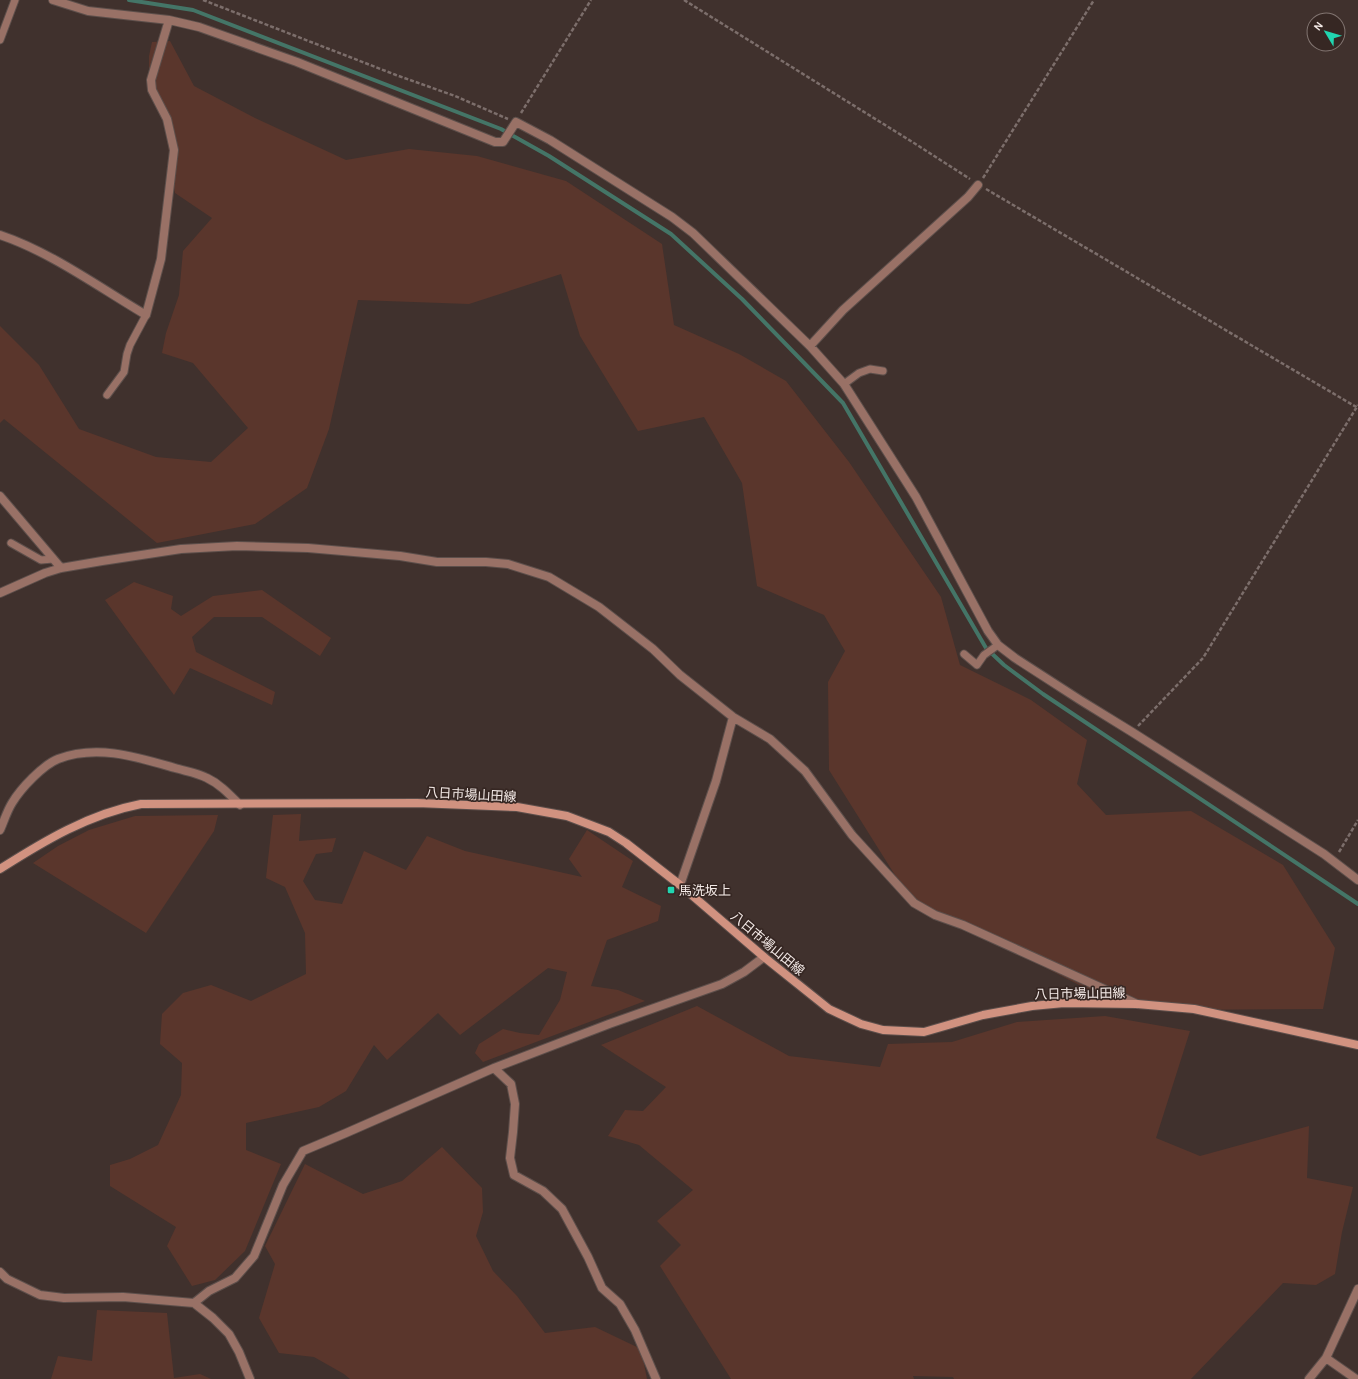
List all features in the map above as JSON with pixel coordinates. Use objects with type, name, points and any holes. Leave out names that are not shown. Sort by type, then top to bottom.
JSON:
[{"type":"main road","name":"八日市場山田線","points":[[0,869],[32,848],[69,828],[120,808],[141,804],[240,805],[299,803],[417,803],[517,807],[560,814],[589,823],[626,843],[680,885],[764,957],[829,1009],[861,1024],[883,1030],[924,1032],[984,1015],[1032,1006],[1064,1003],[1137,1004],[1194,1009],[1358,1045]]},
{"type":"street","points":[[53,0],[88,11],[169,20],[199,27],[297,62],[495,142],[503,142],[516,122],[550,140],[672,216],[693,233],[810,346],[844,384],[916,497],[984,624],[998,645],[1074,696],[1324,854],[1358,880]]},
{"type":"street","points":[[0,235],[18,241],[53,259],[146,315],[161,259],[174,150],[167,119],[152,90],[151,80],[169,20]]},
{"type":"street","points":[[810,346],[843,310],[968,197],[978,185]]},
{"type":"street","points":[[0,496],[61,568]]},
{"type":"street","points":[[0,593],[45,573],[61,568],[181,549],[237,546],[308,548],[400,556],[437,562],[486,562],[508,564],[549,577],[599,607],[653,649],[680,675],[733,717],[770,739],[805,771],[852,835],[914,903],[935,915],[963,925],[1137,1004]]},
{"type":"street","points":[[680,885],[716,781],[733,717]]},
{"type":"street","points":[[0,830],[13,802],[24,787],[40,771],[57,759],[82,752],[109,752],[144,759],[206,777],[227,791],[240,805]]},
{"type":"street","points":[[194,1303],[209,1291],[235,1278],[254,1256],[283,1185],[304,1151],[494,1068],[609,1024],[722,984],[744,972],[764,957]]},
{"type":"street","points":[[494,1068],[511,1084],[515,1104],[510,1158],[514,1174],[543,1191],[562,1209],[588,1256],[602,1288],[620,1304],[635,1330],[656,1379]]},
{"type":"street","points":[[0,1272],[8,1279],[40,1295],[64,1298],[124,1297],[194,1303],[213,1318],[229,1334],[239,1352],[250,1379]]},
{"type":"street","points":[[1309,1379],[1326,1358],[1358,1289]]},
{"type":"street","points":[[1326,1358],[1356,1379]]},
{"type":"lane","points":[[0,40],[2,28],[15,0]]},
{"type":"lane","points":[[107,395],[124,372],[130,345],[146,315]]},
{"type":"lane","points":[[844,384],[859,373],[870,369],[883,371]]},
{"type":"lane","points":[[11,543],[41,560],[53,559]]},
{"type":"lane","points":[[964,654],[977,665],[984,656],[998,645]]},
{"type":"path","points":[[203,0],[389,73],[455,96],[516,122],[591,0]]},
{"type":"path","points":[[684,0],[914,142],[978,185],[1358,407],[1203,658],[1132,732]]},
{"type":"path","points":[[978,185],[1094,0]]},
{"type":"path","points":[[1333,861],[1358,820]]},
{"type":"shaded area","points":[[170,41],[194,86],[255,118],[346,160],[409,149],[477,156],[566,181],[662,244],[674,325],[739,354],[786,381],[849,462],[941,597],[960,665],[1031,700],[1087,740],[1077,784],[1106,815],[1191,811],[1283,865],[1335,948],[1323,1009],[1170,1010],[1095,993],[910,899],[829,770],[828,682],[845,651],[824,615],[757,586],[742,483],[704,417],[638,431],[580,336],[561,274],[469,304],[358,300],[329,429],[307,488],[255,524],[157,543],[4,419],[0,423],[0,326],[39,365],[79,429],[156,457],[211,462],[248,428],[193,363],[162,353],[166,333],[179,295],[183,251],[212,218],[175,193],[165,125],[149,90],[149,56],[152,42]]},
{"type":"shaded area","points":[[134,582],[173,596],[171,609],[181,616],[213,596],[262,590],[331,638],[320,656],[262,617],[214,617],[192,637],[196,652],[275,692],[272,705],[190,668],[174,695],[105,600]]},
{"type":"shaded area","points":[[301,814],[299,841],[336,838],[332,852],[316,854],[303,881],[315,900],[342,904],[364,851],[406,870],[427,836],[465,851],[582,877],[569,859],[587,830],[633,861],[622,887],[661,906],[658,921],[607,940],[591,986],[618,990],[645,1001],[483,1062],[475,1053],[479,1044],[503,1029],[539,1035],[560,1000],[567,972],[548,968],[460,1035],[438,1013],[387,1060],[374,1045],[346,1091],[319,1107],[246,1123],[246,1150],[281,1164],[245,1251],[215,1280],[192,1286],[167,1246],[176,1227],[110,1186],[110,1165],[130,1159],[158,1145],[181,1095],[182,1063],[160,1044],[162,1014],[183,993],[211,985],[251,1001],[306,974],[305,933],[285,887],[266,878],[273,815]]},
{"type":"shaded area","points":[[218,815],[214,831],[146,933],[33,863],[58,846],[89,830],[135,816]]},
{"type":"shaded area","points":[[697,1006],[789,1056],[880,1067],[888,1044],[952,1042],[1017,1022],[1105,1016],[1190,1031],[1156,1138],[1200,1156],[1309,1126],[1307,1178],[1353,1187],[1342,1232],[1335,1274],[1316,1285],[1283,1283],[1191,1379],[954,1379],[953,1377],[913,1376],[914,1379],[731,1379],[660,1266],[681,1245],[657,1221],[693,1190],[639,1145],[608,1136],[625,1110],[643,1111],[666,1087],[601,1045]]},
{"type":"shaded area","points":[[442,1147],[482,1188],[483,1212],[476,1236],[493,1271],[517,1296],[545,1333],[595,1327],[641,1349],[647,1379],[350,1379],[314,1357],[279,1353],[259,1318],[275,1264],[265,1246],[305,1164],[363,1194],[402,1181]]},
{"type":"shaded area","points":[[97,1310],[167,1313],[174,1378],[200,1374],[211,1379],[51,1379],[58,1356],[92,1361]]},
{"type":"waterway","points":[[129,0],[193,10],[501,129],[549,156],[671,234],[742,299],[843,403],[986,648],[1004,665],[1043,694],[1358,904]]},
{"type":"place","name":"馬洗坂上","points":[[671,890]]}]
